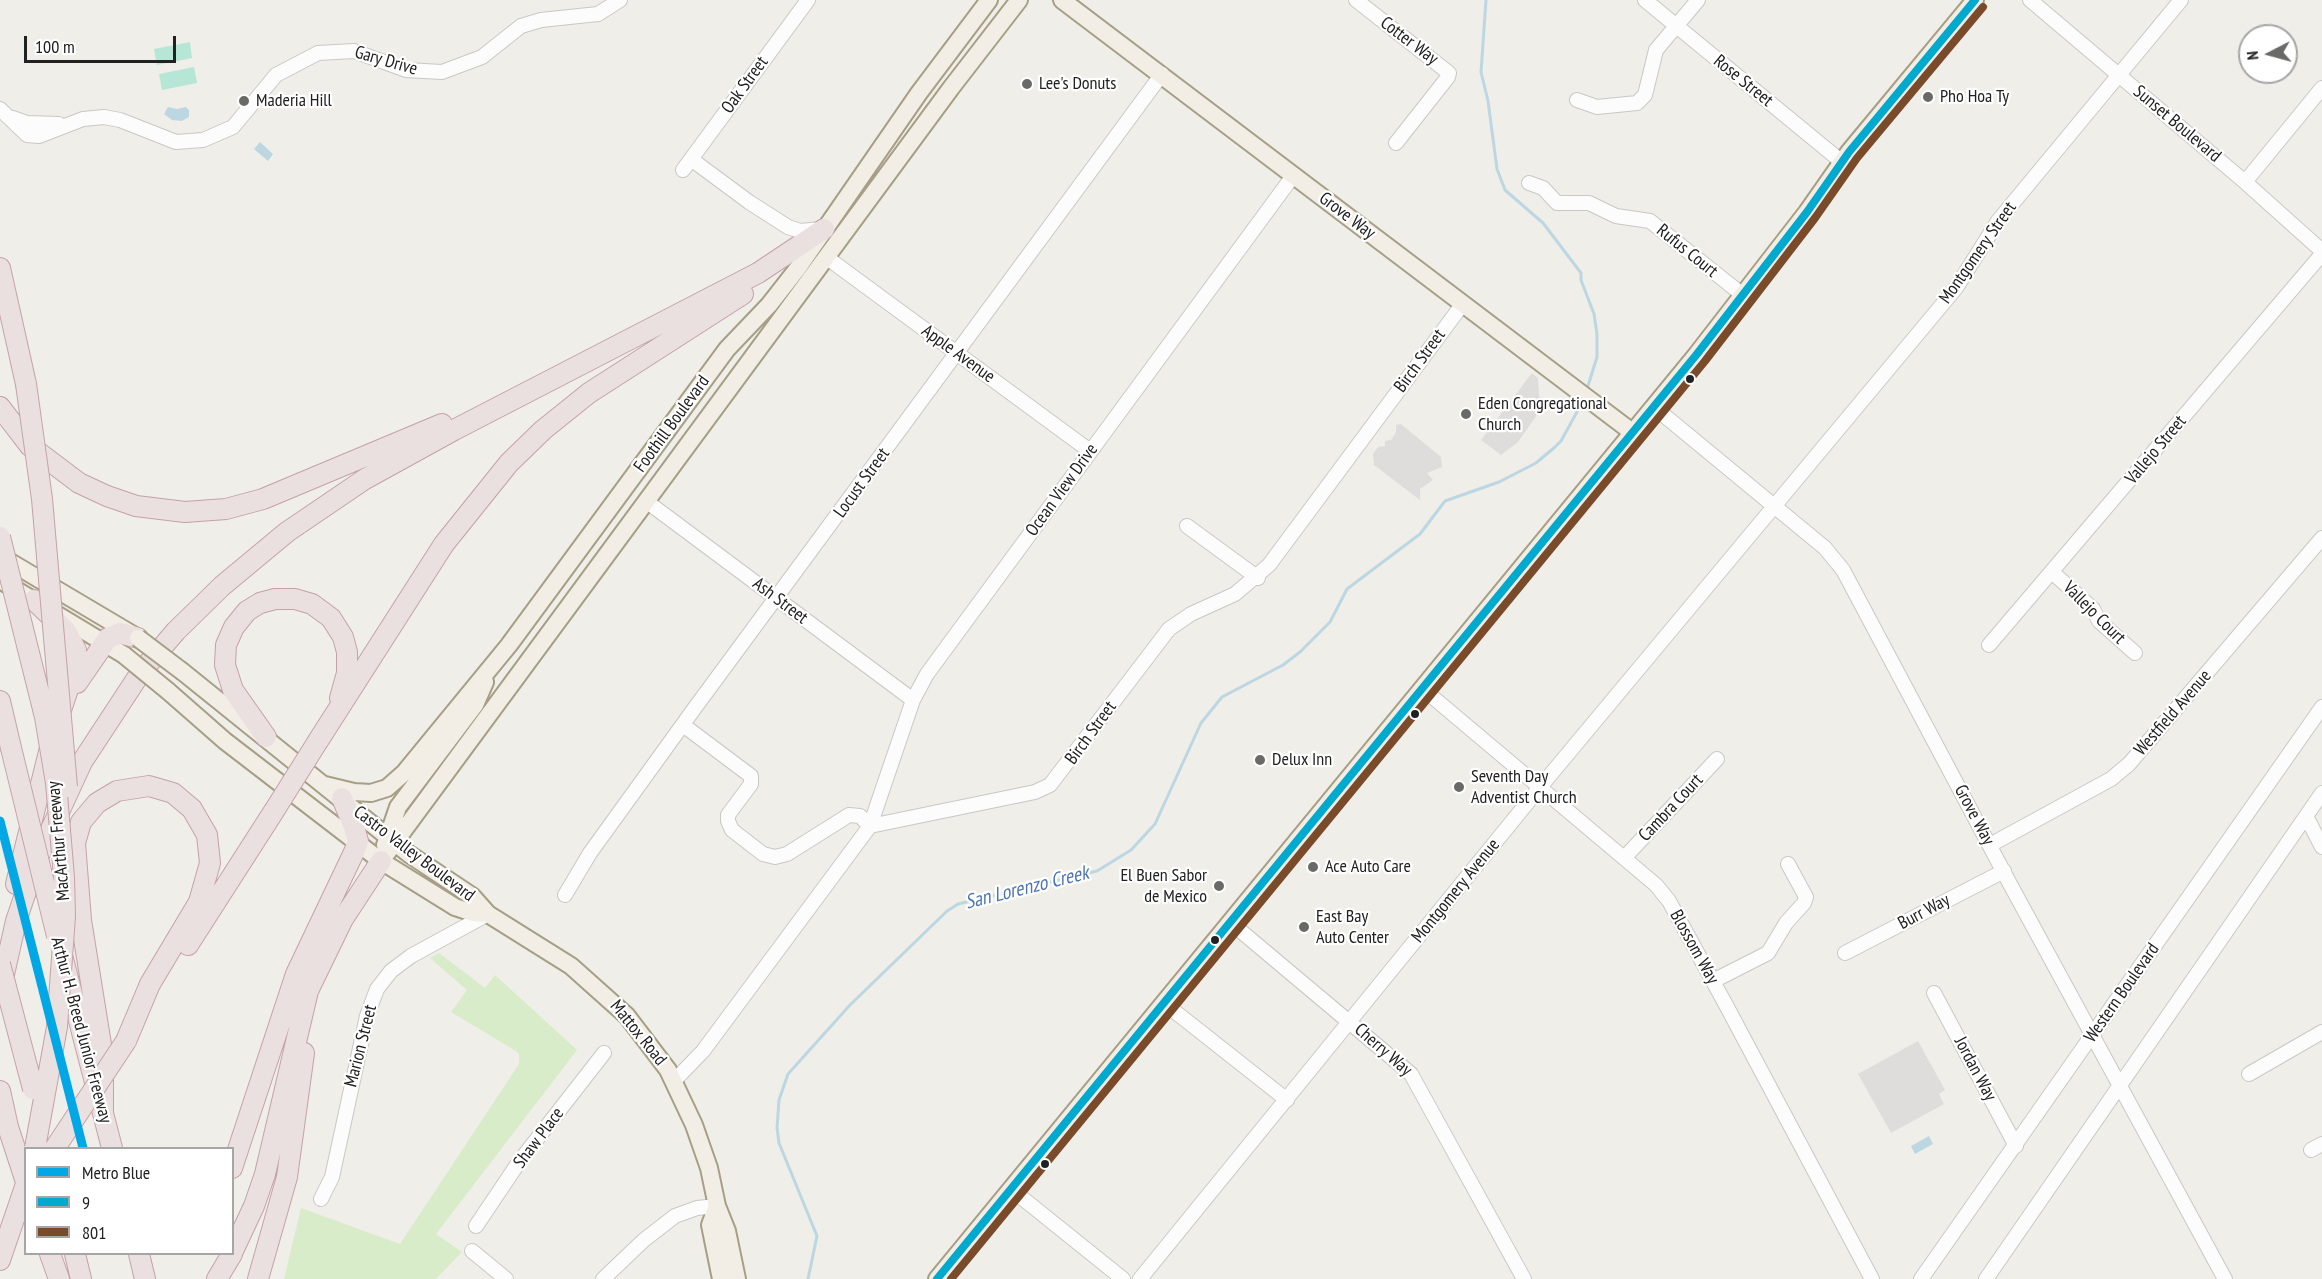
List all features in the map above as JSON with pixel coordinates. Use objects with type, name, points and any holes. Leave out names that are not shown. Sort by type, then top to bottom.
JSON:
[{"type":"highway","points":[[0,991],[28,885],[70,783],[116,706],[141,672],[191,615],[254,558],[349,490],[437,439],[767,268],[824,229]]},
{"type":"highway","points":[[56,1147],[458,525],[526,447],[598,387],[782,268],[824,229]]},
{"type":"highway","points":[[0,268],[26,384],[42,499],[66,762],[67,791],[62,838]]},
{"type":"highway","points":[[0,407],[18,432],[46,459],[70,477],[97,492],[127,503],[157,510],[218,510],[253,503],[300,485],[633,338]]},
{"type":"highway","name":"MacArthur Freeway","points":[[0,537],[45,717],[62,838],[65,916],[59,1005],[51,1070],[35,1147]]},
{"type":"highway","points":[[266,736],[230,685],[225,665],[225,652],[230,633],[248,611],[267,601],[288,598],[306,602],[327,614],[338,627],[346,647],[348,668],[344,687],[318,741]]},
{"type":"highway","points":[[34,600],[66,631],[76,651],[75,668],[54,734],[14,893],[0,964],[48,1147]]},
{"type":"highway","points":[[54,734],[75,687],[104,642],[114,634],[120,633],[138,638]]},
{"type":"highway","name":"Arthur H. Breed Junior Freeway","points":[[0,701],[112,1147]]},
{"type":"highway","points":[[103,1113],[103,1057],[81,920],[75,843],[85,816],[103,798],[124,788],[149,786],[173,793],[192,809],[207,835],[210,863],[207,879],[198,902],[150,984],[126,1041]]},
{"type":"highway","points":[[234,1162],[292,984],[358,841],[342,798]]},
{"type":"highway","points":[[234,1249],[262,1185],[301,1012],[324,957],[354,901],[381,861]]},
{"type":"highway","points":[[272,1141],[271,1116],[283,1053],[316,934]]},
{"type":"highway","points":[[258,1279],[287,1177],[308,1023],[324,957]]},
{"type":"highway","points":[[0,1091],[8,1127],[24,1177]]},
{"type":"highway","points":[[0,1260],[24,1189]]},
{"type":"highway","points":[[0,1232],[24,1196]]},
{"type":"highway","points":[[50,1255],[59,1279]]},
{"type":"highway","points":[[75,1255],[81,1279]]},
{"type":"highway","points":[[138,1255],[145,1279]]},
{"type":"highway","points":[[217,1279],[218,1255]]},
{"type":"highway","points":[[217,1279],[231,1255]]},
{"type":"main road","name":"Foothill Boulevard","points":[[391,839],[398,807],[475,705],[489,670],[721,358],[781,291],[918,95],[989,0]]},
{"type":"main road","name":"Foothill Boulevard","points":[[391,839],[1019,0]]},
{"type":"main road","name":"Grove Way","points":[[1062,0],[1632,432]]},
{"type":"main road","points":[[937,1279],[1744,296],[1842,162],[1975,0]]},
{"type":"main road","name":"Castro Valley Boulevard","points":[[0,556],[138,638],[266,736],[391,839],[472,896],[488,914]]},
{"type":"main road","name":"Castro Valley Boulevard","points":[[0,580],[124,655],[225,741],[358,841],[381,861],[455,907],[473,913],[488,914]]},
{"type":"main road","points":[[325,785],[359,793],[374,793],[387,788],[404,773],[489,670]]},
{"type":"main road","points":[[381,861],[391,839]]},
{"type":"main road","name":"Mattox Road","points":[[488,914],[562,960],[599,988],[645,1036],[674,1081],[701,1140],[717,1206],[727,1231],[737,1279]]},
{"type":"main road","name":"Mattox Road","points":[[717,1206],[710,1225],[721,1279]]},
{"type":"street","name":"Gary Drive","points":[[4,112],[27,135],[39,135],[82,119],[104,117],[120,120],[176,142],[203,140],[233,127],[276,75],[318,53],[354,51],[406,69],[442,72],[482,57],[521,26],[541,20],[598,14],[620,0]]},
{"type":"street","name":"Oak Street","points":[[808,0],[687,164],[788,227],[806,231],[824,229]]},
{"type":"street","name":"Cotter Way","points":[[1356,0],[1449,72],[1448,78],[1396,143]]},
{"type":"street","name":"Rose Street","points":[[1645,0],[1842,162]]},
{"type":"street","points":[[1577,100],[1597,107],[1637,103],[1645,95],[1656,50],[1698,0]]},
{"type":"street","name":"Sunset Boulevard","points":[[2030,0],[2245,182],[2322,253]]},
{"type":"street","name":"Montgomery Street","points":[[1775,506],[1956,288],[1998,221],[2181,0]]},
{"type":"street","name":"Locust Street","points":[[566,895],[590,853],[1162,74]]},
{"type":"street","points":[[2245,182],[2322,88]]},
{"type":"street","name":"Ocean View Drive","points":[[870,826],[914,700],[927,674],[1293,176]]},
{"type":"street","name":"Rufus Court","points":[[1529,183],[1543,188],[1557,203],[1589,203],[1616,216],[1650,221],[1744,296]]},
{"type":"street","name":"Vallejo Street","points":[[1989,645],[2322,253]]},
{"type":"street","name":"Apple Avenue","points":[[826,257],[1090,452]]},
{"type":"street","name":"Birch Street","points":[[870,826],[1043,789],[1056,779],[1169,629],[1191,614],[1235,594],[1257,578],[1462,305]]},
{"type":"street","name":"Grove Way","points":[[1654,406],[1825,548],[1843,570],[2225,1279]]},
{"type":"street","name":"Ash Street","points":[[646,501],[914,700]]},
{"type":"street","name":"Montgomery Avenue","points":[[1140,1279],[1541,786],[1775,506]]},
{"type":"street","points":[[1187,526],[1257,578]]},
{"type":"street","name":"Westfield Avenue","points":[[1990,845],[2111,779],[2129,764],[2322,538]]},
{"type":"street","name":"Vallejo Court","points":[[2052,572],[2093,609],[2099,621],[2135,653]]},
{"type":"street","name":"Blossom Way","points":[[1423,689],[1647,875],[1669,902],[1872,1279]]},
{"type":"street","name":"Western Boulevard","points":[[1921,1279],[2322,707]]},
{"type":"street","points":[[674,1081],[703,1051],[870,826],[860,816],[849,815],[787,854],[775,857],[763,854],[732,830],[728,821],[728,815],[751,784],[751,776],[683,725]]},
{"type":"street","name":"Cambra Court","points":[[1625,857],[1717,759]]},
{"type":"street","points":[[1986,1279],[2119,1083],[2322,793]]},
{"type":"street","points":[[2306,816],[2322,847]]},
{"type":"street","points":[[1713,981],[1768,953],[1786,923],[1804,903],[1806,897],[1788,864]]},
{"type":"street","name":"Burr Way","points":[[1845,953],[2004,871]]},
{"type":"street","name":"Marion Street","points":[[321,1199],[332,1177],[365,1022],[377,989],[391,971],[404,961],[488,914]]},
{"type":"street","name":"Cherry Way","points":[[1230,922],[1392,1056],[1418,1082],[1524,1279]]},
{"type":"street","name":"Jordan Way","points":[[1934,993],[2016,1146]]},
{"type":"street","points":[[1164,1003],[1287,1100]]},
{"type":"street","points":[[2249,1074],[2322,1032]]},
{"type":"street","name":"Shaw Place","points":[[476,1226],[519,1162],[604,1053]]},
{"type":"street","points":[[1011,1189],[1124,1279]]},
{"type":"street","points":[[603,1279],[644,1240],[675,1216],[697,1208],[717,1206]]},
{"type":"street","points":[[472,1251],[506,1279]]},
{"type":"shaded area","points":[[1532,373],[1538,378],[1539,396],[1546,402],[1518,442],[1501,455],[1481,440]]},
{"type":"shaded area","points":[[1401,424],[1441,457],[1442,467],[1427,473],[1433,480],[1420,489],[1420,500],[1374,465],[1373,454],[1378,447],[1385,446],[1385,441],[1391,440],[1396,432],[1396,425]]},
{"type":"shaded area","points":[[1918,1041],[1945,1090],[1939,1094],[1944,1104],[1891,1133],[1858,1074]]},
{"type":"green space","points":[[190,42],[192,58],[157,65],[154,49]]},
{"type":"green space","points":[[194,67],[197,83],[162,90],[159,74]]},
{"type":"green space","points":[[439,953],[485,988],[495,975],[577,1050],[436,1234],[462,1252],[436,1279],[284,1279],[301,1208],[400,1244],[519,1064],[519,1054],[516,1051],[451,1012],[467,990],[430,958]]},
{"type":"water","points":[[168,107],[177,109],[186,107],[189,110],[189,117],[182,121],[172,120],[164,114]]},
{"type":"water","points":[[260,142],[273,154],[268,161],[254,149]]},
{"type":"water","points":[[1929,1136],[1933,1144],[1915,1154],[1911,1146]]},
{"type":"waterway","name":"San Lorenzo Creek","points":[[1486,0],[1481,72],[1488,101],[1497,169],[1505,190],[1543,223],[1581,273],[1581,280],[1594,314],[1597,334],[1597,357],[1587,389]]},
{"type":"waterway","name":"San Lorenzo Creek","points":[[808,1279],[817,1236],[779,1143],[777,1128],[779,1100],[788,1074],[850,1005],[947,911],[958,904],[1097,871],[1131,850],[1155,824],[1201,723],[1222,697],[1283,665],[1300,652],[1330,622],[1347,589],[1420,534],[1445,501],[1499,482],[1536,463],[1561,441],[1583,401]]},
{"type":"metro line","name":"Blue","points":[[0,821],[83,1147]]},
{"type":"transit line","name":"9","points":[[937,1279],[1697,354],[1807,212],[1849,152],[1975,0]]},
{"type":"transit line","name":"801","points":[[951,1279],[1705,361],[1815,218],[1857,158],[1983,7]]},
{"type":"place","name":"Lee's Donuts","points":[[1027,84]]},
{"type":"place","name":"Pho Hoa Ty","points":[[1928,97]]},
{"type":"place","name":"Maderia Hill","points":[[244,101]]},
{"type":"place","name":"Eden Congregational Church","points":[[1466,414]]},
{"type":"place","name":"Delux Inn","points":[[1260,760]]},
{"type":"place","name":"Seventh Day Adventist Church","points":[[1459,787]]},
{"type":"place","name":"Ace Auto Care","points":[[1313,867]]},
{"type":"place","name":"El Buen Sabor de Mexico","points":[[1219,886]]},
{"type":"place","name":"East Bay Auto Center","points":[[1304,927]]}]
